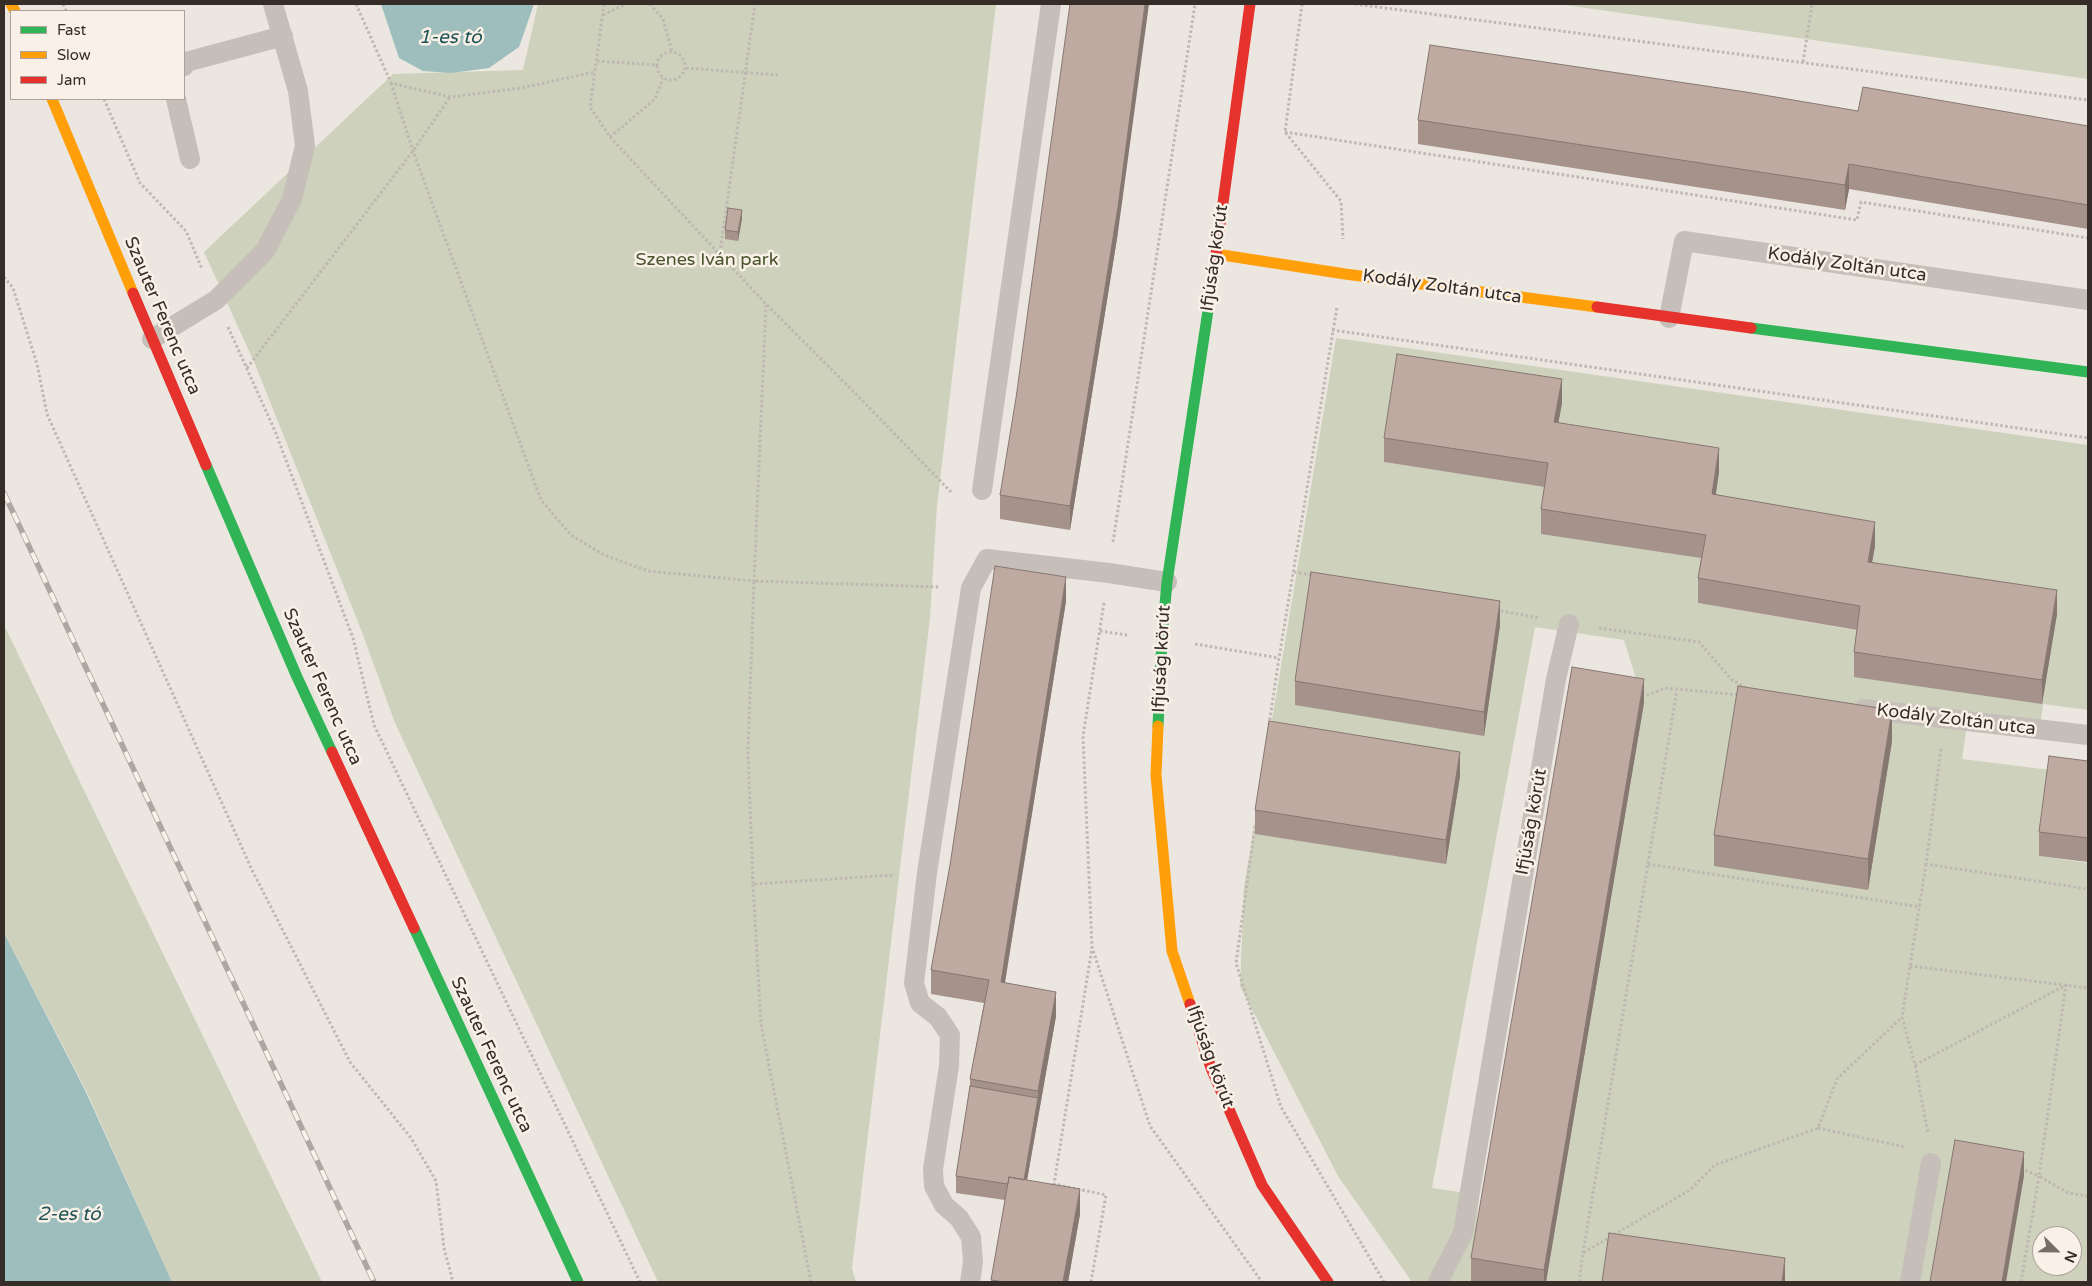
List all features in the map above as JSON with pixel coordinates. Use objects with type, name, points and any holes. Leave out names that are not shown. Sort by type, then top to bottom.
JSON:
[{"type":"street","name":"Ifjúság körút","points":[[1250,4],[1216,254],[1167,582],[1162,639],[1156,774],[1172,951],[1211,1068],[1262,1185],[1328,1282]]},
{"type":"street","name":"Szauter Ferenc utca","points":[[52,100],[296,677],[578,1282]]},
{"type":"street","name":"Kodály Zoltán utca","points":[[1216,254],[1345,274],[1669,318],[2088,372]]},
{"type":"lane","points":[[152,339],[216,300],[265,251],[292,199],[305,146],[298,91],[273,4]]},
{"type":"lane","points":[[982,490],[1052,4]]},
{"type":"lane","points":[[185,64],[186,62],[283,36]]},
{"type":"lane","points":[[176,100],[190,160]]},
{"type":"lane","name":"Kodály Zoltán utca","points":[[1669,318],[1684,241],[2088,300]]},
{"type":"lane","points":[[970,1282],[973,1262],[971,1237],[959,1218],[944,1205],[934,1186],[933,1169],[949,1066],[950,1036],[938,1017],[920,1003],[914,983],[927,873],[971,588],[988,560],[1109,573],[1167,582]]},
{"type":"lane","name":"Ifjúság körút","points":[[1438,1282],[1463,1233],[1556,680],[1569,624]]},
{"type":"lane","name":"Kodály Zoltán utca","points":[[1850,707],[2088,735]]},
{"type":"lane","points":[[1910,1282],[1931,1163]]},
{"type":"path","points":[[356,4],[391,83],[413,151],[541,500],[571,535],[604,555],[648,571],[754,581],[971,588]]},
{"type":"path","points":[[604,4],[590,106],[610,137],[766,304],[955,496]]},
{"type":"path","points":[[603,15],[626,4]]},
{"type":"path","points":[[650,4],[663,19],[672,52]]},
{"type":"path","points":[[720,254],[755,4]]},
{"type":"path","points":[[1302,4],[1285,132],[1341,201]]},
{"type":"path","points":[[1355,4],[2088,100]]},
{"type":"path","points":[[1803,62],[1812,4]]},
{"type":"path","points":[[672,52],[679,54],[684,60],[686,68],[677,79],[670,81],[663,78],[658,72],[656,65],[659,58],[672,52]]},
{"type":"path","points":[[597,61],[656,65]]},
{"type":"path","points":[[686,68],[778,75]]},
{"type":"path","points":[[391,83],[450,96],[521,88],[595,72]]},
{"type":"path","points":[[610,137],[655,99],[663,78]]},
{"type":"path","points":[[247,368],[413,151],[450,96]]},
{"type":"path","points":[[104,100],[140,183],[186,231],[275,431],[353,638],[374,725],[640,1282]]},
{"type":"path","points":[[1285,132],[1857,220],[1861,202],[2088,238]]},
{"type":"path","points":[[4,276],[12,288],[37,364],[47,414],[252,870],[350,1062],[411,1138],[436,1182],[444,1248],[453,1282]]},
{"type":"path","points":[[766,304],[748,751],[752,884],[761,1024],[811,1282]]},
{"type":"path","points":[[1269,727],[1332,330],[2088,438]]},
{"type":"path","points":[[1192,644],[1279,658]]},
{"type":"path","points":[[1640,693],[1649,695],[1665,688],[1744,696]]},
{"type":"path","points":[[1579,1282],[1677,690]]},
{"type":"path","points":[[1931,1163],[1932,1152],[1915,1064],[1902,1017],[1920,907],[1945,718]]},
{"type":"path","points":[[1255,825],[1236,963],[1281,1108],[1384,1282]]},
{"type":"path","points":[[1648,864],[1920,907]]},
{"type":"path","points":[[1926,864],[2088,889]]},
{"type":"path","points":[[752,884],[927,873]]},
{"type":"path","points":[[1090,1282],[1106,1195],[1054,1184],[1092,947]]},
{"type":"path","points":[[1910,966],[2088,988]]},
{"type":"path","points":[[1915,1064],[2066,985]]},
{"type":"path","points":[[2021,1282],[2040,1176],[2066,985]]},
{"type":"path","points":[[1583,1253],[1690,1190],[1715,1164],[1818,1128],[1837,1079],[1902,1017]]},
{"type":"path","points":[[2040,1176],[2068,1193],[2088,1196]]},
{"type":"green space","name":"Szenes Iván park","points":[[538,4],[996,4],[937,506],[930,618],[852,1268],[856,1282],[658,1282],[395,723],[362,632],[255,364],[204,252],[393,74],[523,70]]},
{"type":"green space","points":[[1558,4],[2088,4],[2088,79]]},
{"type":"green space","points":[[1336,338],[2088,445],[2088,710],[2043,704],[2041,720],[1969,711],[1962,759],[2050,770],[2039,856],[2088,863],[2088,1282],[1546,1282],[1644,704],[1624,640],[1535,627],[1432,1188],[1479,1195],[1472,1282],[1412,1282],[1338,1176],[1240,986],[1244,887]],"holes":[[[1561,403],[1554,447],[1719,472],[1712,518],[1875,546],[1860,631],[1698,603],[1706,559],[1548,487],[1384,462]]]},
{"type":"green space","points":[[4,625],[322,1282],[172,1282],[86,1090],[4,933]]},
{"type":"water","name":"1-es tó","points":[[381,4],[534,4],[519,47],[489,68],[451,73],[423,71],[399,58]]},
{"type":"water","name":"2-es tó","points":[[4,933],[85,1090],[172,1282],[4,1282]]},
{"type":"building","points":[[1070,4],[1145,4],[1118,207],[1070,506],[1000,495],[1016,398]]},
{"type":"building","points":[[1430,45],[1746,92],[1858,111],[1863,87],[2088,126],[2088,205],[1849,164],[1845,185],[1418,120]]},
{"type":"building","points":[[728,208],[742,210],[738,232],[725,230]]},
{"type":"building","points":[[1397,354],[1562,379],[1554,422],[1719,448],[1712,494],[1875,522],[1868,562],[2057,590],[2042,680],[1854,652],[1860,606],[1698,578],[1706,535],[1541,509],[1548,463],[1384,438]]},
{"type":"building","points":[[995,566],[1066,577],[1001,982],[1056,992],[1038,1091],[970,1079],[989,980],[931,970],[950,865]]},
{"type":"building","points":[[1311,572],[1500,601],[1484,712],[1295,681]]},
{"type":"building","points":[[1572,667],[1644,679],[1544,1270],[1471,1258]]},
{"type":"building","points":[[1738,686],[1892,710],[1868,859],[1714,835]]},
{"type":"building","points":[[1269,721],[1460,752],[1446,840],[1255,810]]},
{"type":"building","points":[[2049,756],[2088,761],[2088,838],[2039,832]]},
{"type":"building","points":[[970,1086],[1038,1098],[1024,1180],[1009,1177],[1008,1184],[956,1176]]},
{"type":"building","points":[[1955,1140],[2024,1152],[2002,1282],[1930,1282]]},
{"type":"building","points":[[1009,1177],[1080,1189],[1063,1282],[1005,1282],[991,1280]]},
{"type":"building","points":[[1609,1233],[1785,1258],[1782,1282],[1602,1282]]},
{"type":"railway","points":[[4,493],[374,1282]]},
{"type":"traffic: fast","points":[[1158,726],[1167,582],[1212,284]]},
{"type":"traffic: fast","points":[[1751,328],[2088,372]]},
{"type":"traffic: fast","points":[[206,465],[297,677],[332,752]]},
{"type":"traffic: fast","points":[[414,928],[578,1282]]},
{"type":"traffic: slow","points":[[11,4],[14,10]]},
{"type":"traffic: slow","points":[[52,100],[133,293]]},
{"type":"traffic: slow","points":[[1216,254],[1345,274],[1597,307]]},
{"type":"traffic: slow","points":[[1158,726],[1156,775],[1172,951],[1190,1004]]},
{"type":"traffic: jam","points":[[1212,284],[1250,4]]},
{"type":"traffic: jam","points":[[133,293],[206,465]]},
{"type":"traffic: jam","points":[[1597,307],[1751,328]]},
{"type":"traffic: jam","points":[[332,752],[414,928]]},
{"type":"traffic: jam","points":[[1190,1004],[1211,1068],[1262,1185],[1328,1282]]}]
